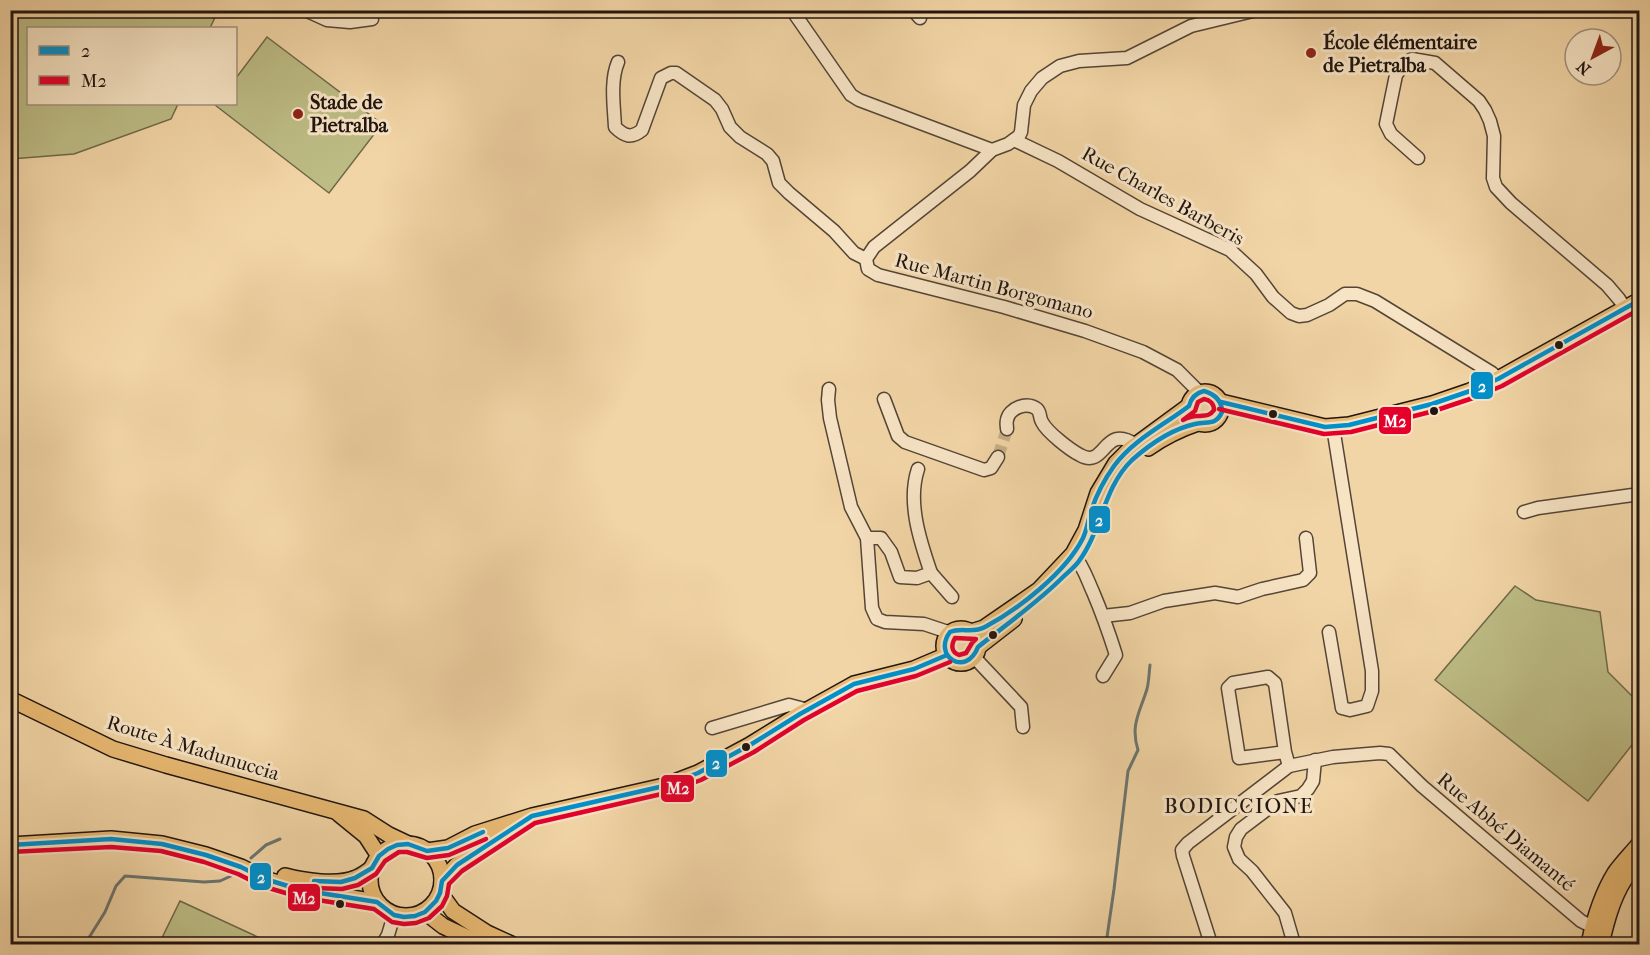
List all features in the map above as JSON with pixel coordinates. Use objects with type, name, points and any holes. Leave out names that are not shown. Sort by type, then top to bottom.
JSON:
[{"type":"main road","points":[[1221,402],[1221,413],[1214,422],[1198,423],[1183,428],[1161,439],[1125,466],[1116,478],[1092,536],[1076,557],[1047,594],[965,663],[955,662],[947,655],[945,641],[951,633],[961,629],[971,632],[984,628],[1039,590],[1076,557],[1098,493],[1116,462],[1188,406],[1199,392],[1210,392],[1221,402],[1325,427],[1349,426],[1432,404],[1498,379],[1640,300]]},
{"type":"main road","points":[[1188,406],[1191,416],[1198,423]]},
{"type":"main road","points":[[971,632],[977,641],[976,652]]},
{"type":"main road","points":[[427,850],[448,848],[475,834],[532,816],[664,786],[698,773],[854,684],[914,669],[947,655]]},
{"type":"main road","name":"Route À Madunuccia","points":[[10,699],[113,749],[364,819],[408,844]]},
{"type":"main road","name":"Route À Madunuccia","points":[[334,810],[366,836],[376,862]]},
{"type":"main road","points":[[376,862],[370,886],[377,902],[394,915],[415,916],[425,912],[436,901],[441,887],[457,865],[532,816]]},
{"type":"main road","points":[[10,844],[111,839],[162,844],[241,867],[298,880],[341,882],[355,878],[376,862],[388,849],[408,844],[427,850],[434,857],[439,865],[441,887],[453,911],[511,945]]},
{"type":"main road","points":[[1599,934],[1606,891],[1615,873],[1640,843]]},
{"type":"main road","points":[[1589,945],[1599,934],[1624,881],[1640,861]]},
{"type":"main road","points":[[241,867],[265,879],[301,890],[377,902]]},
{"type":"main road","points":[[425,912],[443,926],[481,945]]},
{"type":"street","points":[[305,10],[327,20],[350,22],[372,20]]},
{"type":"street","points":[[792,10],[851,95],[858,100],[992,150]]},
{"type":"street","points":[[1014,140],[1021,132],[1024,105],[1031,91],[1042,78],[1060,66],[1079,61],[1127,58],[1191,27],[1257,10]]},
{"type":"street","points":[[1418,158],[1391,134],[1386,124],[1396,75],[1404,64],[1412,59],[1435,63],[1479,101],[1490,121],[1494,136],[1493,178],[1496,187],[1511,203],[1607,285],[1625,308]]},
{"type":"street","points":[[618,62],[614,71],[614,115],[615,127],[620,132],[629,136],[636,135],[642,130],[661,78],[676,73],[715,100],[723,109],[730,127],[740,137],[767,154],[773,162],[779,183],[834,231],[854,253],[866,259]]},
{"type":"street","name":"Rue Martin Borgomano","points":[[1014,140],[992,150],[970,171],[874,247],[866,259],[868,269],[878,275],[1004,307],[1085,331],[1143,352],[1177,370],[1199,392]]},
{"type":"street","name":"Rue Charles Barberis","points":[[1014,140],[1058,161],[1140,209],[1230,249],[1256,274],[1273,297],[1291,313],[1299,316],[1307,315],[1329,305],[1345,294],[1357,294],[1375,301],[1492,373],[1498,379]]},
{"type":"street","points":[[829,389],[830,418],[850,507],[867,538],[872,608],[877,619],[885,622],[924,624],[951,633]]},
{"type":"street","points":[[884,399],[898,436],[905,442],[984,470],[991,468],[998,457]]},
{"type":"street","points":[[1007,429],[1007,418],[1012,411],[1019,406],[1030,406],[1040,413],[1042,422],[1051,432],[1085,458],[1094,458],[1113,439],[1129,440],[1136,445]]},
{"type":"street","points":[[1329,632],[1342,708],[1350,710],[1367,706],[1372,691],[1372,671],[1333,427]]},
{"type":"street","points":[[918,469],[914,481],[919,537],[931,573],[952,597]]},
{"type":"street","points":[[1524,512],[1538,508],[1640,494]]},
{"type":"street","points":[[867,538],[881,538],[891,552],[900,577],[917,578],[931,573]]},
{"type":"street","points":[[1103,616],[1130,613],[1164,601],[1215,593],[1238,597],[1303,580],[1310,573],[1306,538]]},
{"type":"street","points":[[1076,557],[1103,616],[1116,655],[1103,676]]},
{"type":"street","points":[[976,652],[1021,706],[1023,727]]},
{"type":"street","points":[[1285,752],[1239,758],[1228,688],[1233,683],[1268,677],[1275,683],[1289,766]]},
{"type":"street","points":[[712,728],[789,705],[808,710]]},
{"type":"street","name":"Rue Abbé Diamanté","points":[[1315,760],[1389,754],[1422,786],[1599,934]]},
{"type":"street","points":[[1210,945],[1182,850],[1188,843],[1289,766],[1315,760],[1313,781],[1308,789],[1301,796],[1278,801],[1241,829],[1234,847],[1239,859],[1252,871],[1285,913],[1294,945]]},
{"type":"street","points":[[383,945],[394,915]]},
{"type":"shaded area","points":[[11,10],[218,10],[210,27],[27,27],[27,105],[178,105],[171,119],[74,154],[11,159]]},
{"type":"shaded area","name":"Stade de Pietralba","points":[[267,37],[382,124],[329,193],[215,105],[237,105],[237,77]]},
{"type":"shaded area","points":[[1515,586],[1536,600],[1600,612],[1608,672],[1639,703],[1639,736],[1588,801],[1435,680]]},
{"type":"shaded area","points":[[180,901],[273,944],[159,944]]},
{"type":"waterway","points":[[1106,944],[1128,771],[1138,750],[1135,726],[1147,689],[1150,665]]},
{"type":"waterway","points":[[251,858],[266,845],[280,839]]},
{"type":"waterway","points":[[85,944],[105,912],[116,886],[125,876],[204,882],[220,881],[231,876]]},
{"type":"tunnel","points":[[998,457],[1007,429]]},
{"type":"transit line","name":"2","points":[[1221,402],[1325,427],[1349,425],[1432,404],[1498,379],[1640,300]]},
{"type":"transit line","name":"M2","points":[[1219,409],[1324,434],[1351,432],[1434,411],[1502,386],[1640,309]]},
{"type":"transit line","name":"2","points":[[1204,391],[1214,396],[1221,404],[1220,416],[1211,422],[1186,426],[1169,434],[1153,443],[1132,460],[1115,483],[1087,549],[1076,565],[1032,605],[978,647],[973,656],[966,661],[953,660],[945,649],[950,632],[985,627],[1026,600],[1053,576],[1065,564],[1083,538],[1095,500],[1114,466],[1130,448],[1189,406],[1194,396],[1204,391]]},
{"type":"transit line","name":"M2","points":[[1204,399],[1210,401],[1214,410],[1207,415],[1193,416],[1183,420],[1195,411],[1198,402],[1204,399]]},
{"type":"transit line","name":"M2","points":[[955,638],[976,639],[966,653],[959,655],[954,652],[953,648],[955,638]]},
{"type":"transit line","name":"2","points":[[10,845],[111,839],[162,844],[206,855],[241,867],[265,879],[301,890],[377,902],[394,915],[415,916],[425,912],[436,901],[442,881],[457,865],[532,816],[664,786],[698,773],[854,684],[914,669],[947,655]]},
{"type":"transit line","name":"M2","points":[[10,852],[111,847],[161,851],[204,862],[238,874],[262,886],[299,897],[374,909],[392,922],[416,923],[429,918],[442,906],[449,884],[462,871],[535,823],[666,793],[701,780],[754,752],[804,720],[857,691],[916,676],[950,662]]},
{"type":"transit line","name":"2","points":[[314,881],[341,882],[355,878],[372,868],[379,856],[397,845],[408,844],[427,851],[448,848],[483,832]]},
{"type":"transit line","name":"M2","points":[[314,888],[342,889],[358,885],[376,874],[385,861],[399,852],[427,858],[449,855],[486,839]]},
{"type":"place","name":"École élémentaire de Pietralba","points":[[1311,53]]},
{"type":"place","name":"Stade de Pietralba","points":[[298,114]]},
{"type":"district","name":"BODICCIONE","points":[[1239,806]]}]
